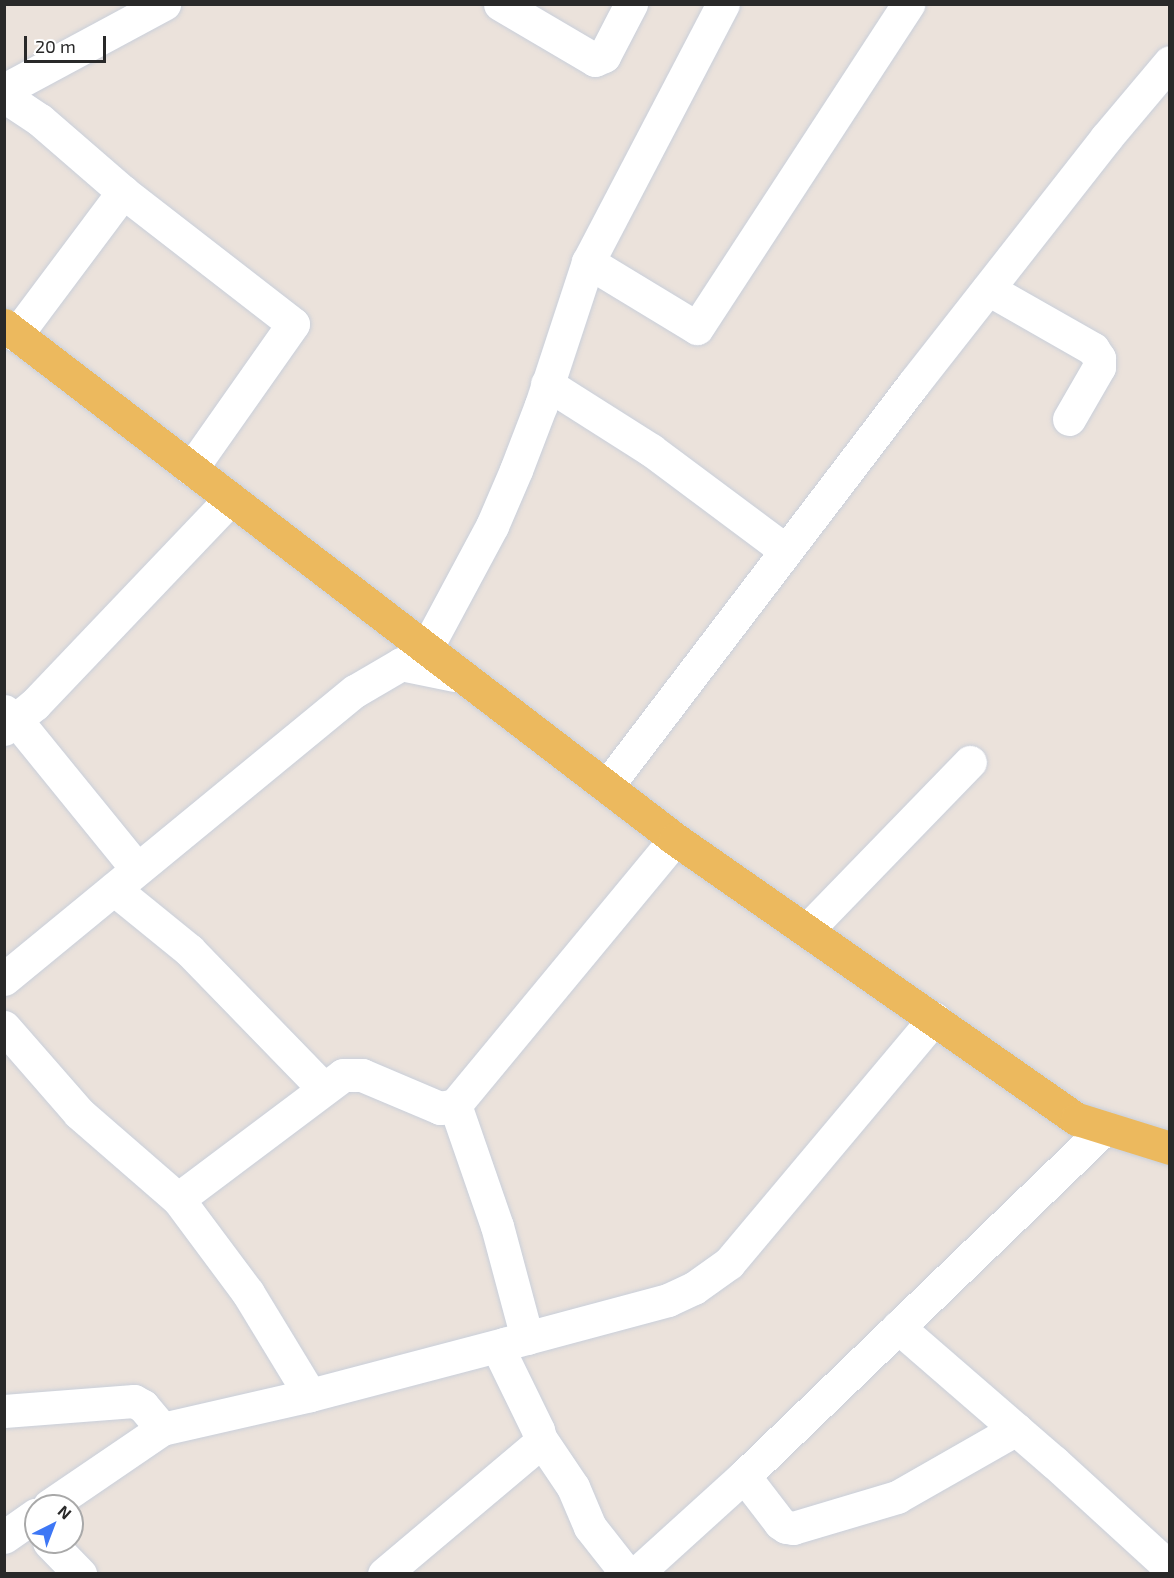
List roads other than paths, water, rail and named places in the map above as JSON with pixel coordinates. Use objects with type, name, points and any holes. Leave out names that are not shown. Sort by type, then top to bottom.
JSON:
[{"type":"main road","points":[[10,330],[675,839],[1077,1119],[1170,1148]]},
{"type":"street","points":[[500,4],[595,60],[604,56],[631,4]]},
{"type":"street","points":[[426,649],[492,526],[516,470],[588,262],[723,4]]},
{"type":"street","points":[[588,262],[697,328],[908,4]]},
{"type":"street","points":[[144,9],[8,83],[40,120],[123,192],[293,324],[191,469]]},
{"type":"street","points":[[607,786],[785,550],[1106,138],[1170,62]]},
{"type":"street","points":[[10,330],[123,192]]},
{"type":"street","points":[[988,289],[1093,348],[1099,358],[1100,367],[1069,419]]},
{"type":"street","points":[[547,384],[658,455],[785,550]]},
{"type":"street","points":[[231,499],[43,695],[8,720],[126,879],[189,950],[323,1088]]},
{"type":"street","points":[[4,979],[364,685],[401,664],[462,677]]},
{"type":"street","points":[[807,930],[970,762]]},
{"type":"street","points":[[178,1199],[343,1075],[352,1074],[440,1108],[455,1105],[675,839]]},
{"type":"street","points":[[75,1494],[162,1429],[310,1395],[668,1300],[716,1274],[729,1263],[934,1018]]},
{"type":"street","points":[[4,1027],[80,1113],[178,1199],[248,1293],[310,1395]]},
{"type":"street","points":[[455,1105],[497,1226],[512,1342],[540,1438],[573,1487],[590,1527],[627,1574]]},
{"type":"street","points":[[636,1574],[744,1476],[1105,1128]]},
{"type":"street","points":[[898,1328],[1016,1429],[1170,1568]]},
{"type":"street","points":[[4,1411],[134,1401],[143,1406],[162,1429]]},
{"type":"street","points":[[744,1476],[780,1523],[793,1528],[883,1503],[1016,1429]]},
{"type":"street","points":[[384,1574],[537,1445],[540,1438]]},
{"type":"street","points":[[61,1554],[80,1574]]}]
